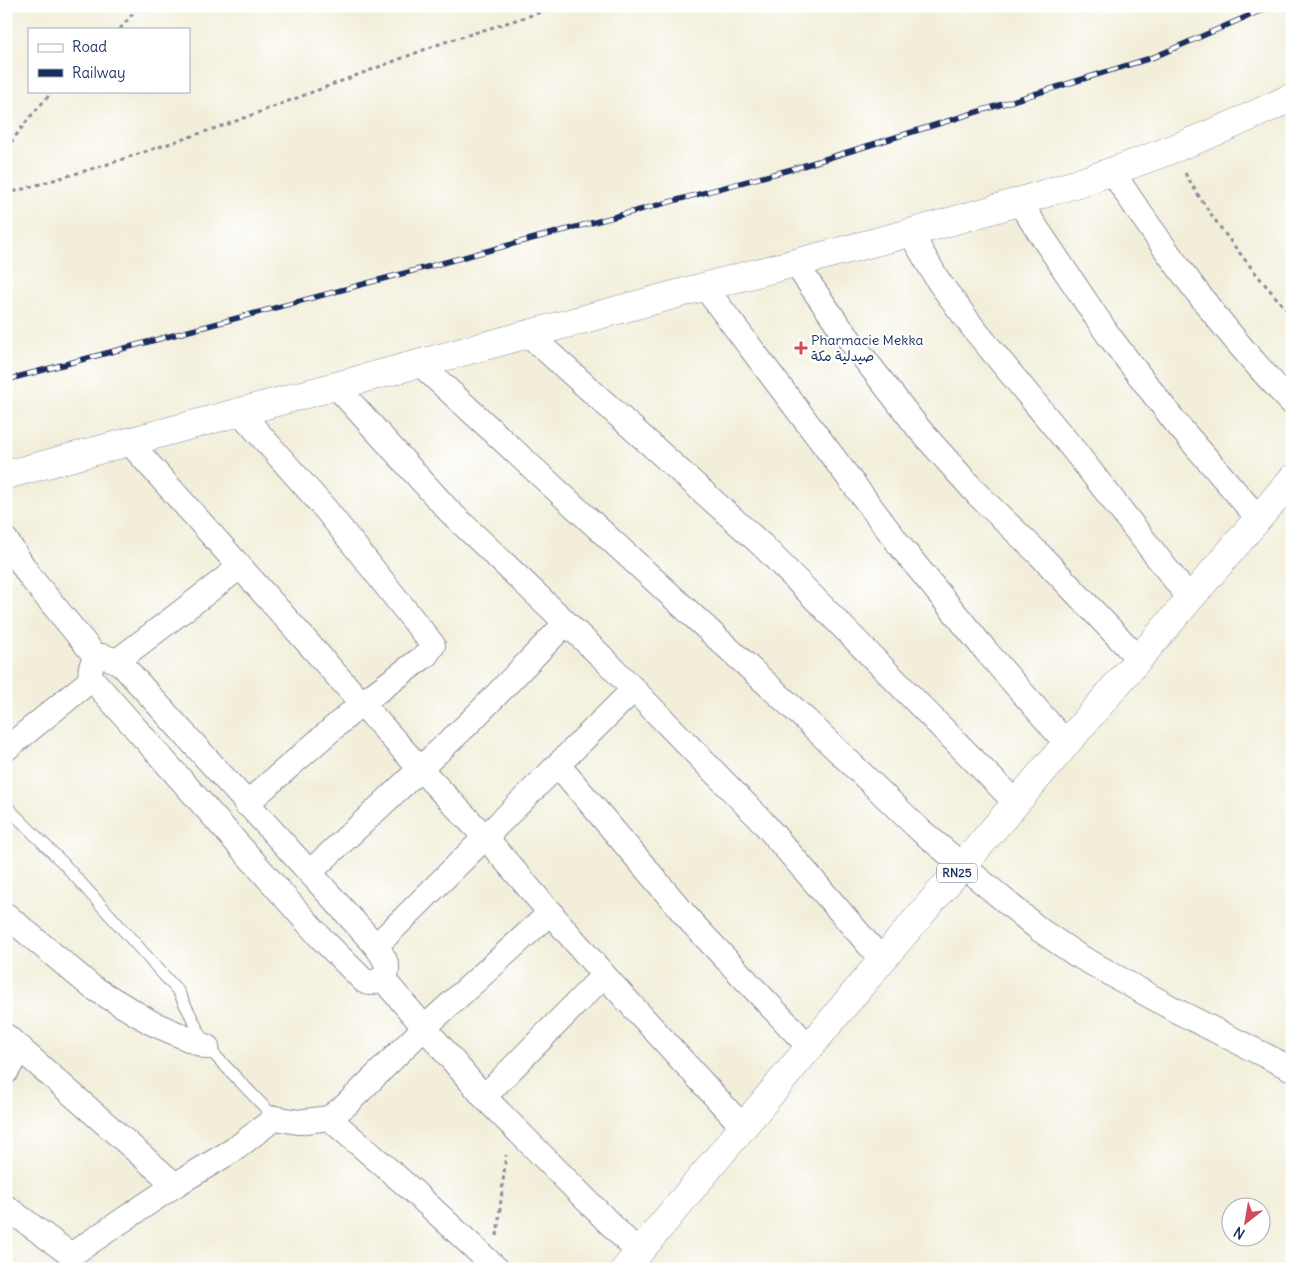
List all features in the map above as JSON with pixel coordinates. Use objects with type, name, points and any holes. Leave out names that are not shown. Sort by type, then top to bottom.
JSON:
[{"type":"main road","points":[[6,475],[130,443],[526,333],[911,234],[1112,172],[1292,97]]},
{"type":"main road","name":"RN25","points":[[632,1261],[882,960],[1292,479]]},
{"type":"street","points":[[1112,172],[1168,256],[1232,338],[1292,403]]},
{"type":"street","points":[[1019,202],[1109,336],[1176,423],[1258,518]]},
{"type":"street","points":[[911,234],[939,282],[974,330],[1077,454],[1190,599]]},
{"type":"street","points":[[795,263],[839,326],[919,428],[978,495],[1039,554],[1139,659]]},
{"type":"street","points":[[704,286],[901,547],[986,651],[1067,744]]},
{"type":"street","points":[[526,333],[762,545],[1016,803]]},
{"type":"street","points":[[419,363],[806,720],[920,830],[1040,930],[1078,955],[1177,1011],[1292,1069]]},
{"type":"street","points":[[336,386],[449,511],[634,689],[761,820],[882,960]]},
{"type":"street","points":[[240,412],[327,511],[433,645],[426,656],[362,703],[246,804]]},
{"type":"street","points":[[130,443],[420,770],[486,838],[552,912],[604,975],[743,1127]]},
{"type":"street","points":[[6,540],[31,578],[321,938],[364,981],[369,983],[382,978],[387,971],[388,962],[310,872],[246,804],[102,666]]},
{"type":"street","points":[[6,749],[102,666],[240,567]]},
{"type":"street","points":[[310,872],[420,770],[566,623]]},
{"type":"street","points":[[376,946],[634,689]]},
{"type":"street","points":[[558,765],[692,923],[810,1048]]},
{"type":"street","points":[[6,1207],[71,1255],[175,1185],[236,1149],[275,1118],[298,1122],[328,1118],[346,1105],[425,1027],[552,912]]},
{"type":"street","points":[[6,915],[92,987],[152,1023],[206,1047]]},
{"type":"street","points":[[484,1097],[604,975]]},
{"type":"street","points":[[382,978],[484,1097],[632,1261]]},
{"type":"street","points":[[6,1072],[13,1042],[175,1185]]},
{"type":"street","points":[[328,1118],[412,1190],[496,1268]]},
{"type":"lane","points":[[6,806],[63,863],[178,991],[206,1047],[275,1118]]},
{"type":"path","points":[[121,28],[139,6]]},
{"type":"path","points":[[6,194],[218,127],[442,44],[561,6]]},
{"type":"path","points":[[6,149],[29,118],[52,92]]},
{"type":"path","points":[[1171,149],[1201,202],[1261,281],[1292,316]]},
{"type":"path","points":[[496,1268],[510,1124]]},
{"type":"railway","points":[[6,380],[796,168],[1154,57],[1271,6]]},
{"type":"place","name":"Pharmacie Mekka صيدلية مكة","points":[[801,348]]}]
